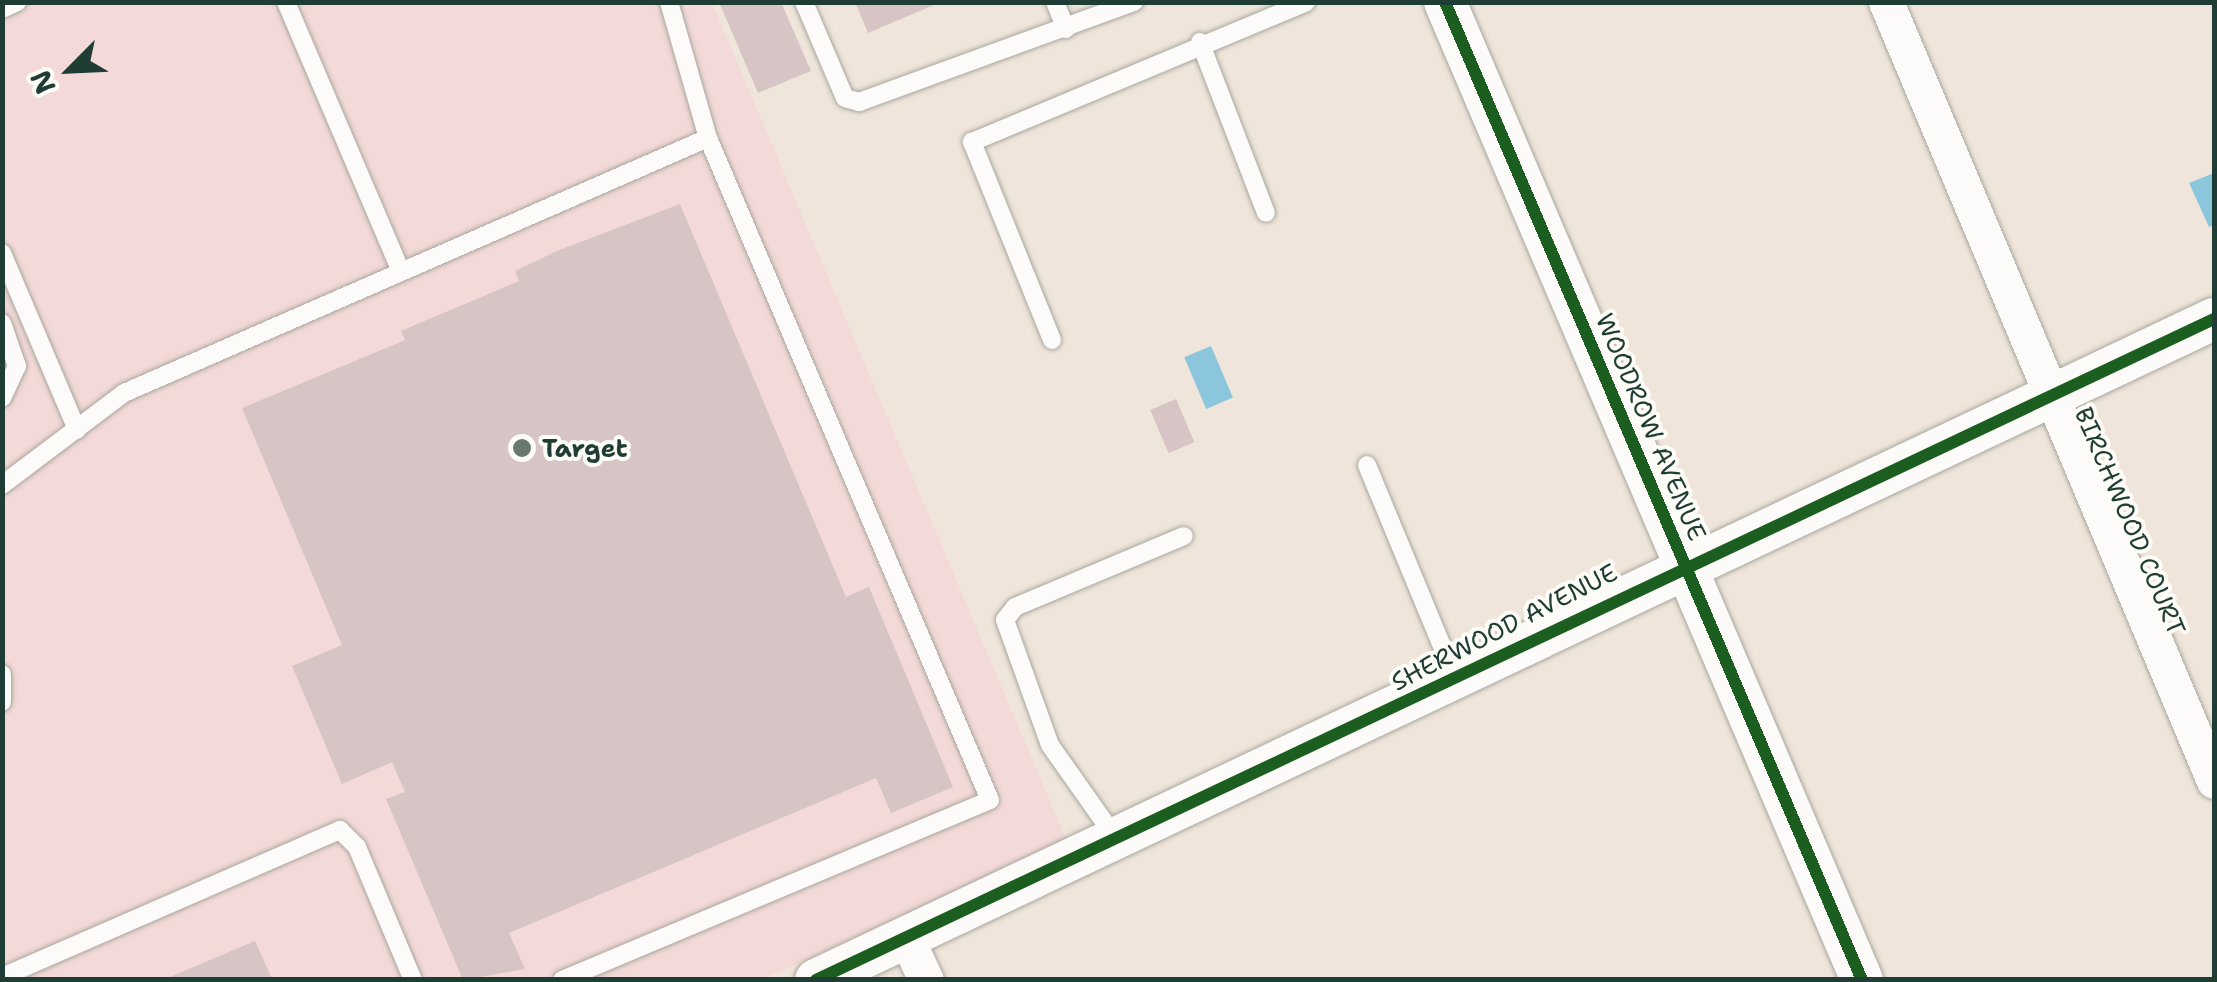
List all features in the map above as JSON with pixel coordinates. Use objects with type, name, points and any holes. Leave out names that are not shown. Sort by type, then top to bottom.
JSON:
[{"type":"street","name":"WOODROW AVENUE","points":[[1446,2],[1862,980]]},
{"type":"street","name":"BIRCHWOOD COURT","points":[[1886,2],[2214,782]]},
{"type":"street","name":"SHERWOOD AVENUE","points":[[816,980],[1335,740],[1453,674],[2214,319]]},
{"type":"street","points":[[906,937],[926,980]]},
{"type":"lane","points":[[2,9],[17,2]]},
{"type":"lane","points":[[286,2],[401,272]]},
{"type":"lane","points":[[562,980],[990,800],[708,138],[669,2]]},
{"type":"lane","points":[[804,2],[846,98],[859,102],[1134,2]]},
{"type":"lane","points":[[1056,2],[1066,29]]},
{"type":"lane","points":[[1052,340],[972,142],[1200,42],[1306,2]]},
{"type":"lane","points":[[1200,42],[1266,212]]},
{"type":"lane","points":[[2,484],[124,392],[708,138]]},
{"type":"lane","points":[[2,253],[77,430]]},
{"type":"lane","points":[[2,323],[17,366],[2,398]]},
{"type":"lane","points":[[1368,466],[1453,674]]},
{"type":"lane","points":[[1118,840],[1050,745],[1005,620],[1015,608],[1184,536]]},
{"type":"lane","points":[[2,674],[2,702]]},
{"type":"lane","points":[[2,978],[340,830],[357,847],[413,980]]},
{"type":"shaded area","points":[[2,3],[712,3],[1068,844],[762,979],[3,979]]},
{"type":"water","points":[[2214,173],[2214,225],[2209,227],[2189,183]]},
{"type":"water","points":[[1211,346],[1233,398],[1206,409],[1184,357]]},
{"type":"building","points":[[719,2],[781,2],[811,71],[758,93]]},
{"type":"building","points":[[855,2],[941,2],[868,33]]},
{"type":"building","points":[[680,204],[846,597],[869,587],[953,787],[891,813],[876,778],[509,933],[525,969],[463,980],[386,799],[405,792],[392,762],[342,784],[292,666],[342,645],[242,408],[405,340],[401,331],[519,281],[515,271],[557,251]]},
{"type":"building","points":[[1176,399],[1194,442],[1169,453],[1150,410]]},
{"type":"building","points":[[255,941],[272,979],[165,979]]},
{"type":"cycle path","points":[[1445,2],[1862,980]]},
{"type":"cycle path","points":[[816,980],[2214,319]]},
{"type":"place","name":"Target","points":[[522,448]]}]
